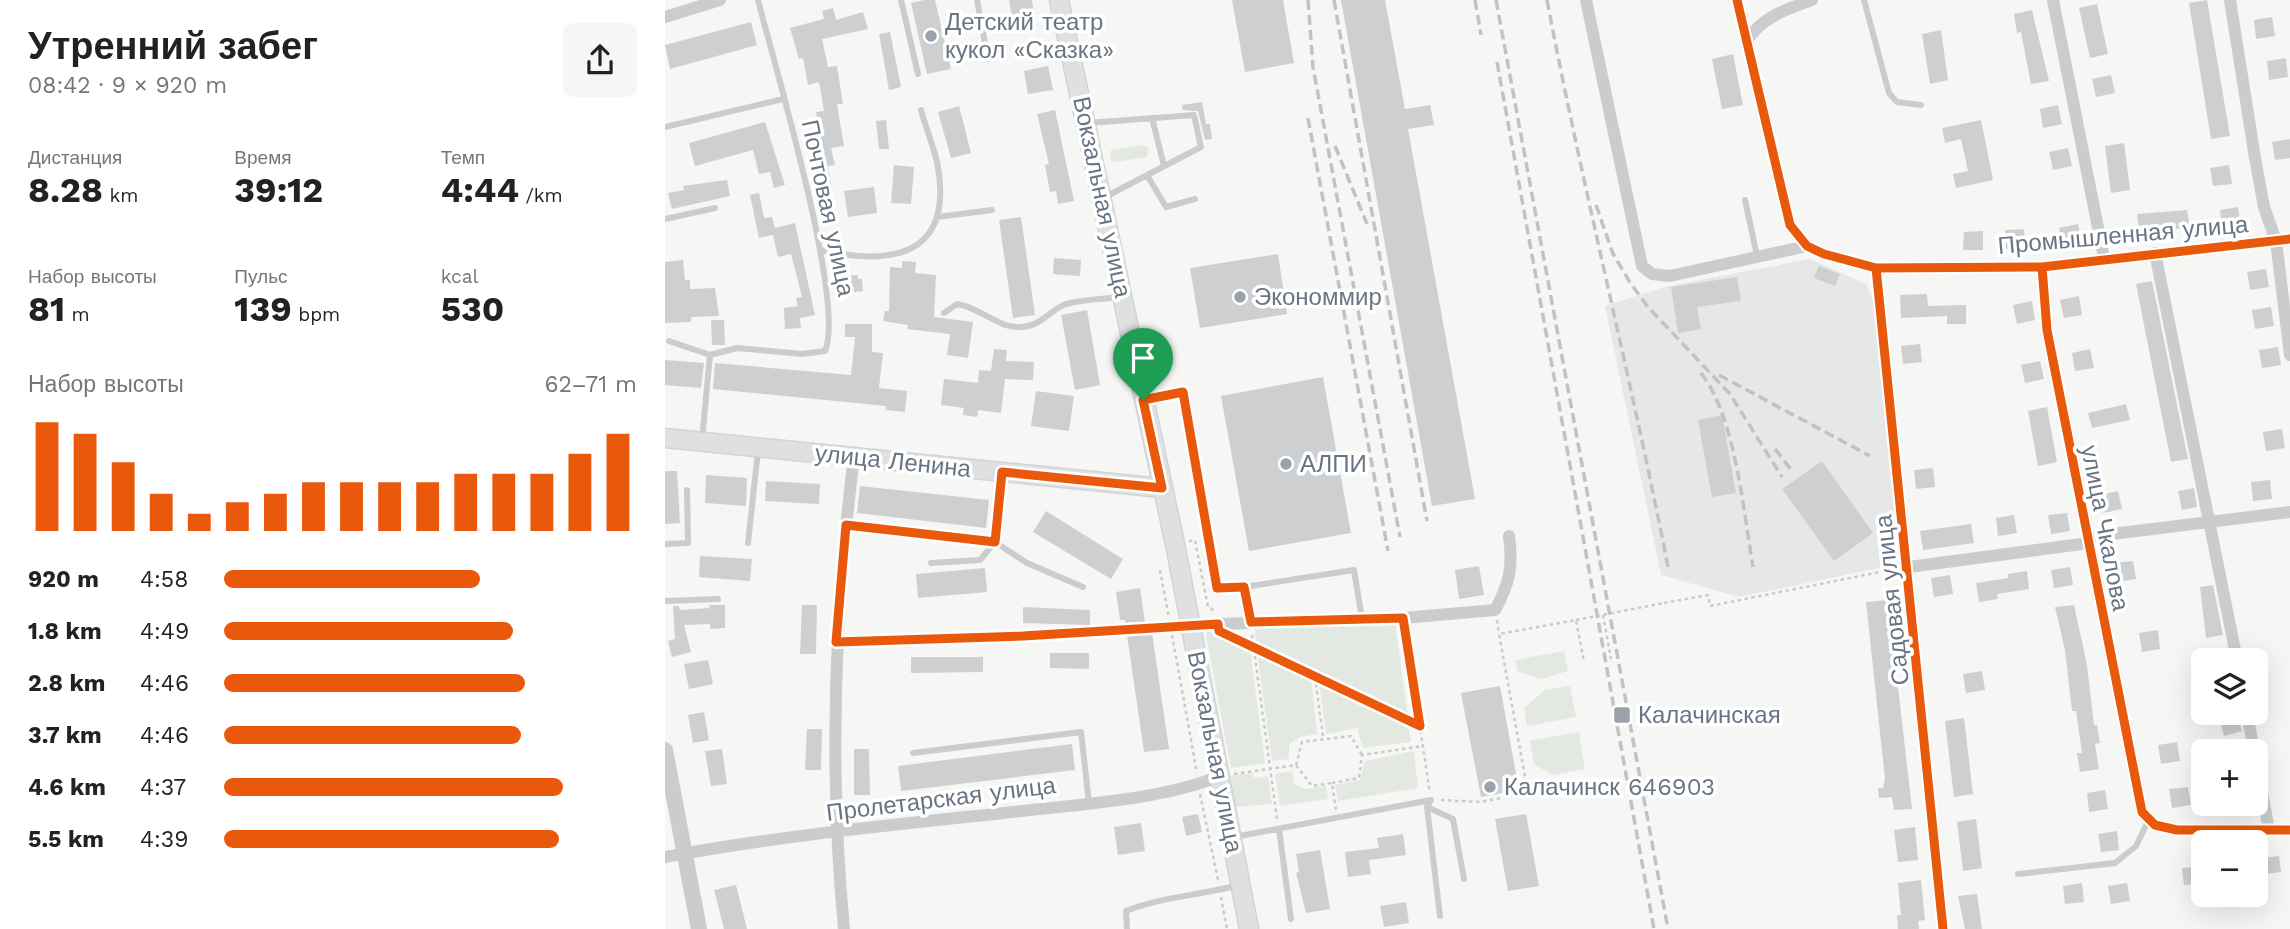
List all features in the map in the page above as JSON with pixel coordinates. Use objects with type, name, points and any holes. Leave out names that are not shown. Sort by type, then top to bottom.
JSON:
[{"type":"main road","name":"Вокзальная улица","points":[[1059,0],[1175,544],[1249,929]]},
{"type":"main road","name":"улица Ленина","points":[[665,438],[1162,488]]},
{"type":"street","points":[[665,17],[720,0]]},
{"type":"street","points":[[1586,0],[1642,265],[1652,274],[1669,276],[1807,246],[1790,225],[1737,0]]},
{"type":"street","points":[[1747,40],[1758,25],[1772,14],[1812,0]]},
{"type":"street","points":[[2053,0],[2104,258]]},
{"type":"street","points":[[2229,0],[2255,158],[2265,207],[2276,241],[2290,355]]},
{"type":"street","name":"Промышленная улица","points":[[1807,246],[1824,254],[1876,268],[2042,267],[2290,239]]},
{"type":"street","points":[[2155,253],[2236,648]]},
{"type":"street","name":"улица Чкалова","points":[[2042,267],[2047,330],[2137,795],[2142,812],[2149,819]]},
{"type":"street","name":"Садовая улица","points":[[1876,268],[1909,567],[1944,929]]},
{"type":"street","points":[[844,929],[836,832],[836,642],[854,457]]},
{"type":"street","points":[[1909,567],[2290,512]]},
{"type":"street","points":[[1190,625],[1403,618],[1495,610],[1511,579],[1513,565],[1509,536]]},
{"type":"street","points":[[665,750],[699,929]]},
{"type":"street","name":"Пролетарская улица","points":[[665,857],[836,832],[1089,803],[1199,785],[1220,776]]},
{"type":"street","points":[[2266,816],[2269,830]]},
{"type":"street","points":[[2149,819],[2155,825],[2177,830],[2290,830]]},
{"type":"lane","name":"Почтовая улица","points":[[669,341],[710,355],[737,348],[802,354],[825,351],[830,339],[821,250],[758,0]]},
{"type":"lane","points":[[901,0],[918,74]]},
{"type":"lane","points":[[977,0],[988,60]]},
{"type":"lane","points":[[1864,0],[1889,93],[1897,102],[1920,105]]},
{"type":"lane","points":[[665,127],[783,99]]},
{"type":"lane","points":[[821,250],[862,257],[905,253],[924,241],[937,217],[938,164],[921,110]]},
{"type":"lane","points":[[1087,123],[1194,115],[1201,147],[1103,197]]},
{"type":"lane","points":[[1151,118],[1164,166]]},
{"type":"lane","points":[[1147,175],[1166,207],[1195,199]]},
{"type":"lane","points":[[1745,200],[1758,258]]},
{"type":"lane","points":[[665,219],[715,208]]},
{"type":"lane","points":[[937,217],[992,211]]},
{"type":"lane","points":[[944,313],[957,304],[971,306],[1012,327],[1022,328],[1043,321],[1065,305],[1122,296]]},
{"type":"lane","points":[[702,442],[710,355]]},
{"type":"lane","points":[[1143,400],[1183,392],[1217,588],[1244,587],[1355,570],[1361,619]]},
{"type":"lane","points":[[748,543],[758,447]]},
{"type":"lane","points":[[931,563],[980,560],[995,542],[1002,472]]},
{"type":"lane","points":[[665,544],[688,543],[687,490]]},
{"type":"lane","points":[[846,525],[995,542],[1027,563],[1083,587]]},
{"type":"lane","points":[[665,601],[718,599]]},
{"type":"lane","points":[[1403,618],[1411,672]]},
{"type":"lane","points":[[836,642],[1023,636],[1190,625]]},
{"type":"lane","points":[[913,753],[1081,732],[1089,803]]},
{"type":"lane","points":[[1429,803],[1440,916]]},
{"type":"lane","points":[[1232,837],[1429,803],[1453,818],[1464,879]]},
{"type":"lane","points":[[2018,874],[2116,863],[2136,846],[2149,819]]},
{"type":"lane","points":[[1279,828],[1291,919]]},
{"type":"lane","points":[[1127,929],[1126,911],[1147,902],[1241,885]]},
{"type":"path","points":[[1175,544],[1195,540],[1208,607],[1217,613],[1219,631],[1420,726]]},
{"type":"path","points":[[1411,672],[1429,803],[1480,802],[1528,793],[1499,634],[1707,595],[1710,606],[1909,567]]},
{"type":"path","points":[[1160,570],[1227,929]]},
{"type":"path","points":[[1244,587],[1279,828]]},
{"type":"path","points":[[1603,615],[1611,659]]},
{"type":"path","points":[[1576,620],[1584,662]]},
{"type":"path","points":[[1315,677],[1323,738]]},
{"type":"path","points":[[1351,736],[1363,755],[1359,778],[1332,783],[1311,786],[1296,765],[1302,742],[1323,738],[1351,736]]},
{"type":"path","points":[[1363,755],[1423,746]]},
{"type":"path","points":[[1220,776],[1296,765]]},
{"type":"path","points":[[1332,783],[1337,818]]},
{"type":"shaded area","points":[[1142,145],[1149,148],[1147,157],[1116,162],[1110,160],[1111,150]]},
{"type":"shaded area","points":[[1810,259],[1866,284],[1875,306],[1903,557],[1899,564],[1744,596],[1735,596],[1661,575],[1605,306],[1668,286]]},
{"type":"shaded area","points":[[1395,622],[1408,718],[1256,646],[1254,625]]},
{"type":"shaded area","points":[[1216,626],[1217,633],[1250,649],[1265,763],[1231,768],[1206,636],[1208,630]]},
{"type":"shaded area","points":[[1257,651],[1311,677],[1317,734],[1300,737],[1289,744],[1289,759],[1272,761]]},
{"type":"shaded area","points":[[1564,651],[1568,671],[1541,679],[1518,672],[1515,660]]},
{"type":"shaded area","points":[[1319,681],[1408,722],[1411,742],[1363,748],[1357,728],[1326,734]]},
{"type":"shaded area","points":[[1570,686],[1576,717],[1527,726],[1524,708],[1545,690]]},
{"type":"shaded area","points":[[1579,732],[1585,769],[1552,775],[1534,764],[1530,741]]},
{"type":"shaded area","points":[[1414,751],[1418,788],[1338,801],[1335,785],[1360,780],[1365,761]]},
{"type":"shaded area","points":[[1292,771],[1294,784],[1305,789],[1326,786],[1328,799],[1280,806],[1275,774]]},
{"type":"shaded area","points":[[1253,773],[1254,778],[1268,776],[1272,804],[1235,807],[1231,776]]},
{"type":"building","name":"Детский театр кукол «Сказка»","points":[[935,0],[951,69],[927,74],[911,3]]},
{"type":"building","points":[[1009,0],[1032,0],[1036,25],[1014,29]]},
{"type":"building","points":[[1232,0],[1283,0],[1294,63],[1245,72]]},
{"type":"building","points":[[1341,0],[1385,0],[1405,109],[1430,105],[1434,125],[1408,129],[1475,499],[1432,506]]},
{"type":"building","points":[[2207,0],[2230,136],[2211,139],[2189,3]]},
{"type":"building","points":[[2097,4],[2108,54],[2090,58],[2079,8]]},
{"type":"building","points":[[833,8],[836,20],[863,12],[868,29],[822,39],[828,67],[837,66],[843,104],[837,104],[844,146],[831,148],[835,165],[828,166],[832,189],[821,191],[814,158],[823,156],[816,112],[824,111],[819,82],[808,85],[803,58],[799,59],[790,28],[824,19],[822,11]]},
{"type":"building","points":[[2032,10],[2049,81],[2031,84],[2021,32],[2017,33],[2014,14]]},
{"type":"building","points":[[2272,17],[2275,36],[2256,39],[2254,20]]},
{"type":"building","points":[[751,22],[757,45],[670,69],[665,45]]},
{"type":"building","points":[[1941,30],[1948,80],[1930,84],[1922,34]]},
{"type":"building","points":[[890,32],[901,87],[889,90],[879,34]]},
{"type":"building","points":[[1733,54],[1743,105],[1722,109],[1712,59]]},
{"type":"building","points":[[2286,58],[2288,77],[2269,80],[2267,61]]},
{"type":"building","points":[[1048,66],[1053,90],[1028,94],[1024,71]]},
{"type":"building","points":[[2111,75],[2115,93],[2096,97],[2092,79]]},
{"type":"building","points":[[1202,102],[1212,139],[1205,140],[1198,111],[1183,110],[1182,105]]},
{"type":"building","points":[[2058,105],[2062,124],[2043,128],[2040,109]]},
{"type":"building","points":[[959,106],[971,153],[951,158],[938,112]]},
{"type":"building","points":[[1055,110],[1074,201],[1058,204],[1056,191],[1050,192],[1045,165],[1049,164],[1037,114]]},
{"type":"building","points":[[886,120],[889,149],[879,149],[876,121]]},
{"type":"building","points":[[1981,120],[1993,180],[1956,188],[1953,174],[1968,171],[1961,139],[1945,143],[1942,128]]},
{"type":"building","points":[[765,122],[785,185],[774,188],[770,172],[759,174],[753,150],[695,166],[689,143]]},
{"type":"building","points":[[2290,139],[2290,158],[2275,160],[2272,142]]},
{"type":"building","points":[[2124,143],[2130,190],[2111,193],[2105,146]]},
{"type":"building","points":[[2068,148],[2072,166],[2053,170],[2049,152]]},
{"type":"building","points":[[894,165],[914,167],[911,204],[891,203]]},
{"type":"building","points":[[2229,165],[2232,184],[2213,186],[2210,168]]},
{"type":"building","points":[[727,180],[730,196],[672,209],[668,193],[684,190],[683,186]]},
{"type":"building","points":[[874,187],[877,213],[848,217],[844,191]]},
{"type":"building","points":[[759,193],[764,218],[772,217],[775,228],[795,223],[815,315],[800,318],[801,328],[785,329],[784,308],[798,306],[796,298],[802,297],[791,254],[778,257],[773,235],[759,238],[750,195]]},
{"type":"building","points":[[2238,207],[2241,226],[2222,229],[2220,210]]},
{"type":"building","points":[[2187,210],[2190,228],[2139,232],[2137,214]]},
{"type":"building","points":[[1021,217],[1035,315],[1013,318],[999,220]]},
{"type":"building","points":[[2078,224],[2082,242],[2063,246],[2059,228]]},
{"type":"building","points":[[2024,229],[2025,248],[2006,249],[2005,230]]},
{"type":"building","points":[[1983,231],[1983,250],[1963,250],[1964,232]]},
{"type":"building","name":"Экономмир","points":[[1278,254],[1287,314],[1200,328],[1190,268]]},
{"type":"building","points":[[1054,258],[1081,260],[1080,276],[1053,274]]},
{"type":"building","points":[[683,260],[685,280],[690,280],[690,289],[715,288],[719,316],[691,317],[691,322],[665,323],[665,262]]},
{"type":"building","points":[[902,261],[916,262],[915,273],[936,275],[934,317],[973,322],[968,358],[947,355],[950,334],[907,329],[908,325],[883,321],[885,311],[889,311],[890,267],[902,268]]},
{"type":"building","points":[[1819,266],[1840,274],[1835,286],[1814,278]]},
{"type":"building","points":[[2266,269],[2269,287],[2250,290],[2247,272]]},
{"type":"building","points":[[858,275],[858,279],[862,279],[863,291],[846,293],[844,276]]},
{"type":"building","points":[[1737,277],[1741,301],[1697,307],[1701,329],[1678,333],[1671,287]]},
{"type":"building","points":[[2152,281],[2188,459],[2171,462],[2136,284]]},
{"type":"building","points":[[1927,294],[1928,306],[1966,305],[1966,324],[1947,324],[1947,316],[1901,318],[1900,295]]},
{"type":"building","points":[[2079,296],[2082,315],[2064,318],[2060,300]]},
{"type":"building","points":[[2032,301],[2035,320],[2017,324],[2013,305]]},
{"type":"building","points":[[2271,307],[2274,326],[2255,329],[2252,310]]},
{"type":"building","points":[[1087,310],[1100,385],[1075,390],[1061,315]]},
{"type":"building","points":[[711,320],[724,320],[725,345],[712,345]]},
{"type":"building","points":[[845,324],[872,324],[872,352],[883,353],[879,388],[907,391],[905,412],[886,410],[886,406],[713,389],[715,363],[851,375],[855,337],[845,337]]},
{"type":"building","points":[[1920,344],[1922,362],[1903,364],[1901,346]]},
{"type":"building","points":[[2278,347],[2281,365],[2262,368],[2259,350]]},
{"type":"building","points":[[994,349],[1007,350],[1006,361],[1034,362],[1033,380],[1005,379],[1001,413],[978,410],[977,417],[963,415],[964,408],[941,405],[944,379],[978,383],[979,370],[991,371]]},
{"type":"building","points":[[2090,349],[2094,368],[2075,371],[2072,353]]},
{"type":"building","points":[[665,360],[704,363],[701,388],[665,385]]},
{"type":"building","points":[[2040,361],[2044,379],[2025,383],[2021,365]]},
{"type":"building","name":"АЛПИ","points":[[1323,377],[1351,533],[1249,551],[1221,396]]},
{"type":"building","points":[[1036,391],[1074,396],[1069,431],[1031,426]]},
{"type":"building","points":[[2126,404],[2130,420],[2092,428],[2088,413]]},
{"type":"building","points":[[2047,407],[2057,462],[2038,466],[2028,411]]},
{"type":"building","points":[[1722,415],[1736,493],[1712,497],[1698,420]]},
{"type":"building","points":[[2282,429],[2285,448],[2266,451],[2263,432]]},
{"type":"building","points":[[1822,461],[1873,533],[1834,561],[1782,489]]},
{"type":"building","points":[[1933,468],[1935,487],[1916,489],[1914,470]]},
{"type":"building","points":[[665,471],[677,471],[680,523],[665,524]]},
{"type":"building","points":[[706,475],[747,478],[746,506],[705,503]]},
{"type":"building","points":[[2270,480],[2272,499],[2253,501],[2251,482]]},
{"type":"building","points":[[766,481],[820,484],[819,504],[765,501]]},
{"type":"building","points":[[860,486],[989,500],[986,528],[857,513]]},
{"type":"building","points":[[2194,488],[2197,507],[2182,510],[2178,491]]},
{"type":"building","points":[[2118,491],[2122,509],[2103,513],[2100,495]]},
{"type":"building","points":[[1046,511],[1123,559],[1111,579],[1033,532]]},
{"type":"building","points":[[2067,513],[2070,531],[2051,534],[2048,515]]},
{"type":"building","points":[[2014,515],[2017,533],[1998,536],[1996,518]]},
{"type":"building","points":[[1971,524],[1974,543],[1923,550],[1920,531]]},
{"type":"building","points":[[700,556],[752,559],[750,581],[699,577]]},
{"type":"building","points":[[2133,561],[2136,579],[2117,582],[2114,563]]},
{"type":"building","points":[[1479,566],[1484,595],[1459,599],[1455,570]]},
{"type":"building","points":[[2070,567],[2073,585],[2054,588],[2051,570]]},
{"type":"building","points":[[985,568],[987,592],[918,598],[916,574]]},
{"type":"building","points":[[2027,571],[2029,589],[1997,594],[1998,599],[1979,602],[1976,583],[2008,578],[2008,574]]},
{"type":"building","points":[[1950,575],[1953,594],[1934,597],[1931,578]]},
{"type":"building","points":[[2213,585],[2223,635],[2206,638],[2200,587]]},
{"type":"building","points":[[1140,588],[1145,622],[1125,623],[1125,620],[1120,620],[1116,592]]},
{"type":"building","points":[[1888,600],[1912,809],[1894,810],[1892,797],[1879,798],[1878,788],[1883,788],[1885,779],[1866,602]]},
{"type":"building","points":[[709,605],[725,605],[725,628],[710,629],[710,624],[684,625],[691,652],[672,657],[668,641],[675,639],[673,606],[679,606],[680,610],[710,608]]},
{"type":"building","points":[[802,605],[817,605],[816,654],[800,654]]},
{"type":"building","points":[[2074,605],[2087,665],[2094,725],[2097,725],[2100,743],[2095,744],[2099,769],[2080,772],[2077,753],[2082,753],[2076,711],[2072,711],[2065,650],[2055,607]]},
{"type":"building","points":[[1023,607],[1090,610],[1090,625],[1023,623]]},
{"type":"building","points":[[2158,630],[2160,649],[2142,652],[2139,633]]},
{"type":"building","points":[[1152,633],[1169,749],[1144,752],[1127,635]]},
{"type":"building","points":[[1050,653],[1089,653],[1089,669],[1050,668]]},
{"type":"building","points":[[911,657],[983,657],[983,672],[911,673]]},
{"type":"building","points":[[708,660],[713,684],[689,689],[684,664]]},
{"type":"building","points":[[1982,671],[1985,690],[1966,693],[1963,674]]},
{"type":"building","points":[[1500,686],[1519,790],[1481,797],[1461,693]]},
{"type":"building","points":[[704,712],[709,740],[693,743],[688,715]]},
{"type":"building","points":[[1964,718],[1973,794],[1954,797],[1945,721]]},
{"type":"building","points":[[2221,725],[2240,725],[2242,731],[2224,736]]},
{"type":"building","points":[[807,729],[822,729],[821,770],[805,770]]},
{"type":"building","points":[[2177,742],[2180,761],[2161,764],[2158,745]]},
{"type":"building","points":[[1072,744],[1075,770],[901,791],[898,766]]},
{"type":"building","points":[[722,749],[727,784],[711,786],[705,751]]},
{"type":"building","points":[[854,749],[869,749],[870,795],[854,795]]},
{"type":"building","points":[[2188,787],[2191,805],[2172,808],[2169,789]]},
{"type":"building","points":[[2105,790],[2108,809],[2089,812],[2087,793]]},
{"type":"building","points":[[1198,814],[1202,832],[1186,836],[1182,817]]},
{"type":"building","points":[[1526,814],[1539,886],[1508,891],[1495,819]]},
{"type":"building","points":[[1976,819],[1982,868],[1963,871],[1957,822]]},
{"type":"building","points":[[1141,823],[1145,851],[1118,855],[1114,827]]},
{"type":"building","points":[[1915,827],[1918,860],[1898,862],[1894,830]]},
{"type":"building","points":[[2117,831],[2119,850],[2101,852],[2098,834]]},
{"type":"building","points":[[1403,834],[1406,855],[1369,860],[1371,874],[1348,877],[1345,852],[1379,848],[1377,838]]},
{"type":"building","points":[[1320,850],[1330,909],[1306,913],[1296,873],[1299,872],[1296,854]]},
{"type":"building","points":[[2279,856],[2281,872],[2268,874],[2268,857]]},
{"type":"building","points":[[2191,867],[2191,884],[2184,885],[2182,868]]},
{"type":"building","points":[[1921,880],[1925,920],[1918,921],[1919,929],[1898,929],[1897,915],[1901,915],[1898,883]]},
{"type":"building","points":[[2082,883],[2084,902],[2065,904],[2063,886]]},
{"type":"building","points":[[2127,883],[2130,901],[2111,904],[2108,886]]},
{"type":"building","points":[[736,885],[747,929],[724,929],[714,890]]},
{"type":"building","points":[[1977,894],[1982,929],[1965,929],[1958,896]]},
{"type":"building","points":[[1406,902],[1409,923],[1384,927],[1380,906]]},
{"type":"railway","points":[[1308,0],[1313,67],[1400,537]]},
{"type":"railway","points":[[1334,0],[1427,521]]},
{"type":"railway","points":[[1475,0],[1481,35]]},
{"type":"railway","points":[[1496,0],[1668,929]]},
{"type":"railway","points":[[1547,0],[1668,567]]},
{"type":"railway","points":[[1497,62],[1654,929]]},
{"type":"railway","points":[[1308,118],[1388,551]]},
{"type":"railway","points":[[1335,146],[1367,224]]},
{"type":"railway","points":[[1596,205],[1613,254],[1631,284],[1648,307],[1730,394],[1782,477]]},
{"type":"railway","points":[[1701,373],[1713,392],[1730,439],[1753,567]]},
{"type":"railway","points":[[1719,375],[1870,456]]},
{"type":"railway","points":[[1775,449],[1792,471]]},
{"type":"cycle path","points":[[1737,0],[1790,225],[1807,246],[1824,254],[1876,268],[2042,267],[2290,239]]},
{"type":"cycle path","points":[[2042,267],[2047,330],[2142,812],[2155,825],[2177,830],[2290,830]]},
{"type":"cycle path","points":[[1876,268],[1943,929]]},
{"type":"place","name":"Детский театр кукол «Сказка»","points":[[931,36]]},
{"type":"place","name":"Экономмир","points":[[1240,297]]},
{"type":"place","name":"АЛПИ","points":[[1286,464]]},
{"type":"place","name":"Калачинская","points":[[1622,715]]},
{"type":"place","name":"Калачинск 646903","points":[[1490,787]]},
{"type":"route","points":[[1183,392],[1217,588],[1244,587],[1251,622],[1403,618],[1420,726],[1219,631],[1218,624],[1023,636],[836,642],[846,525],[995,542],[1002,472],[1162,488],[1143,400],[1183,392]]}]
